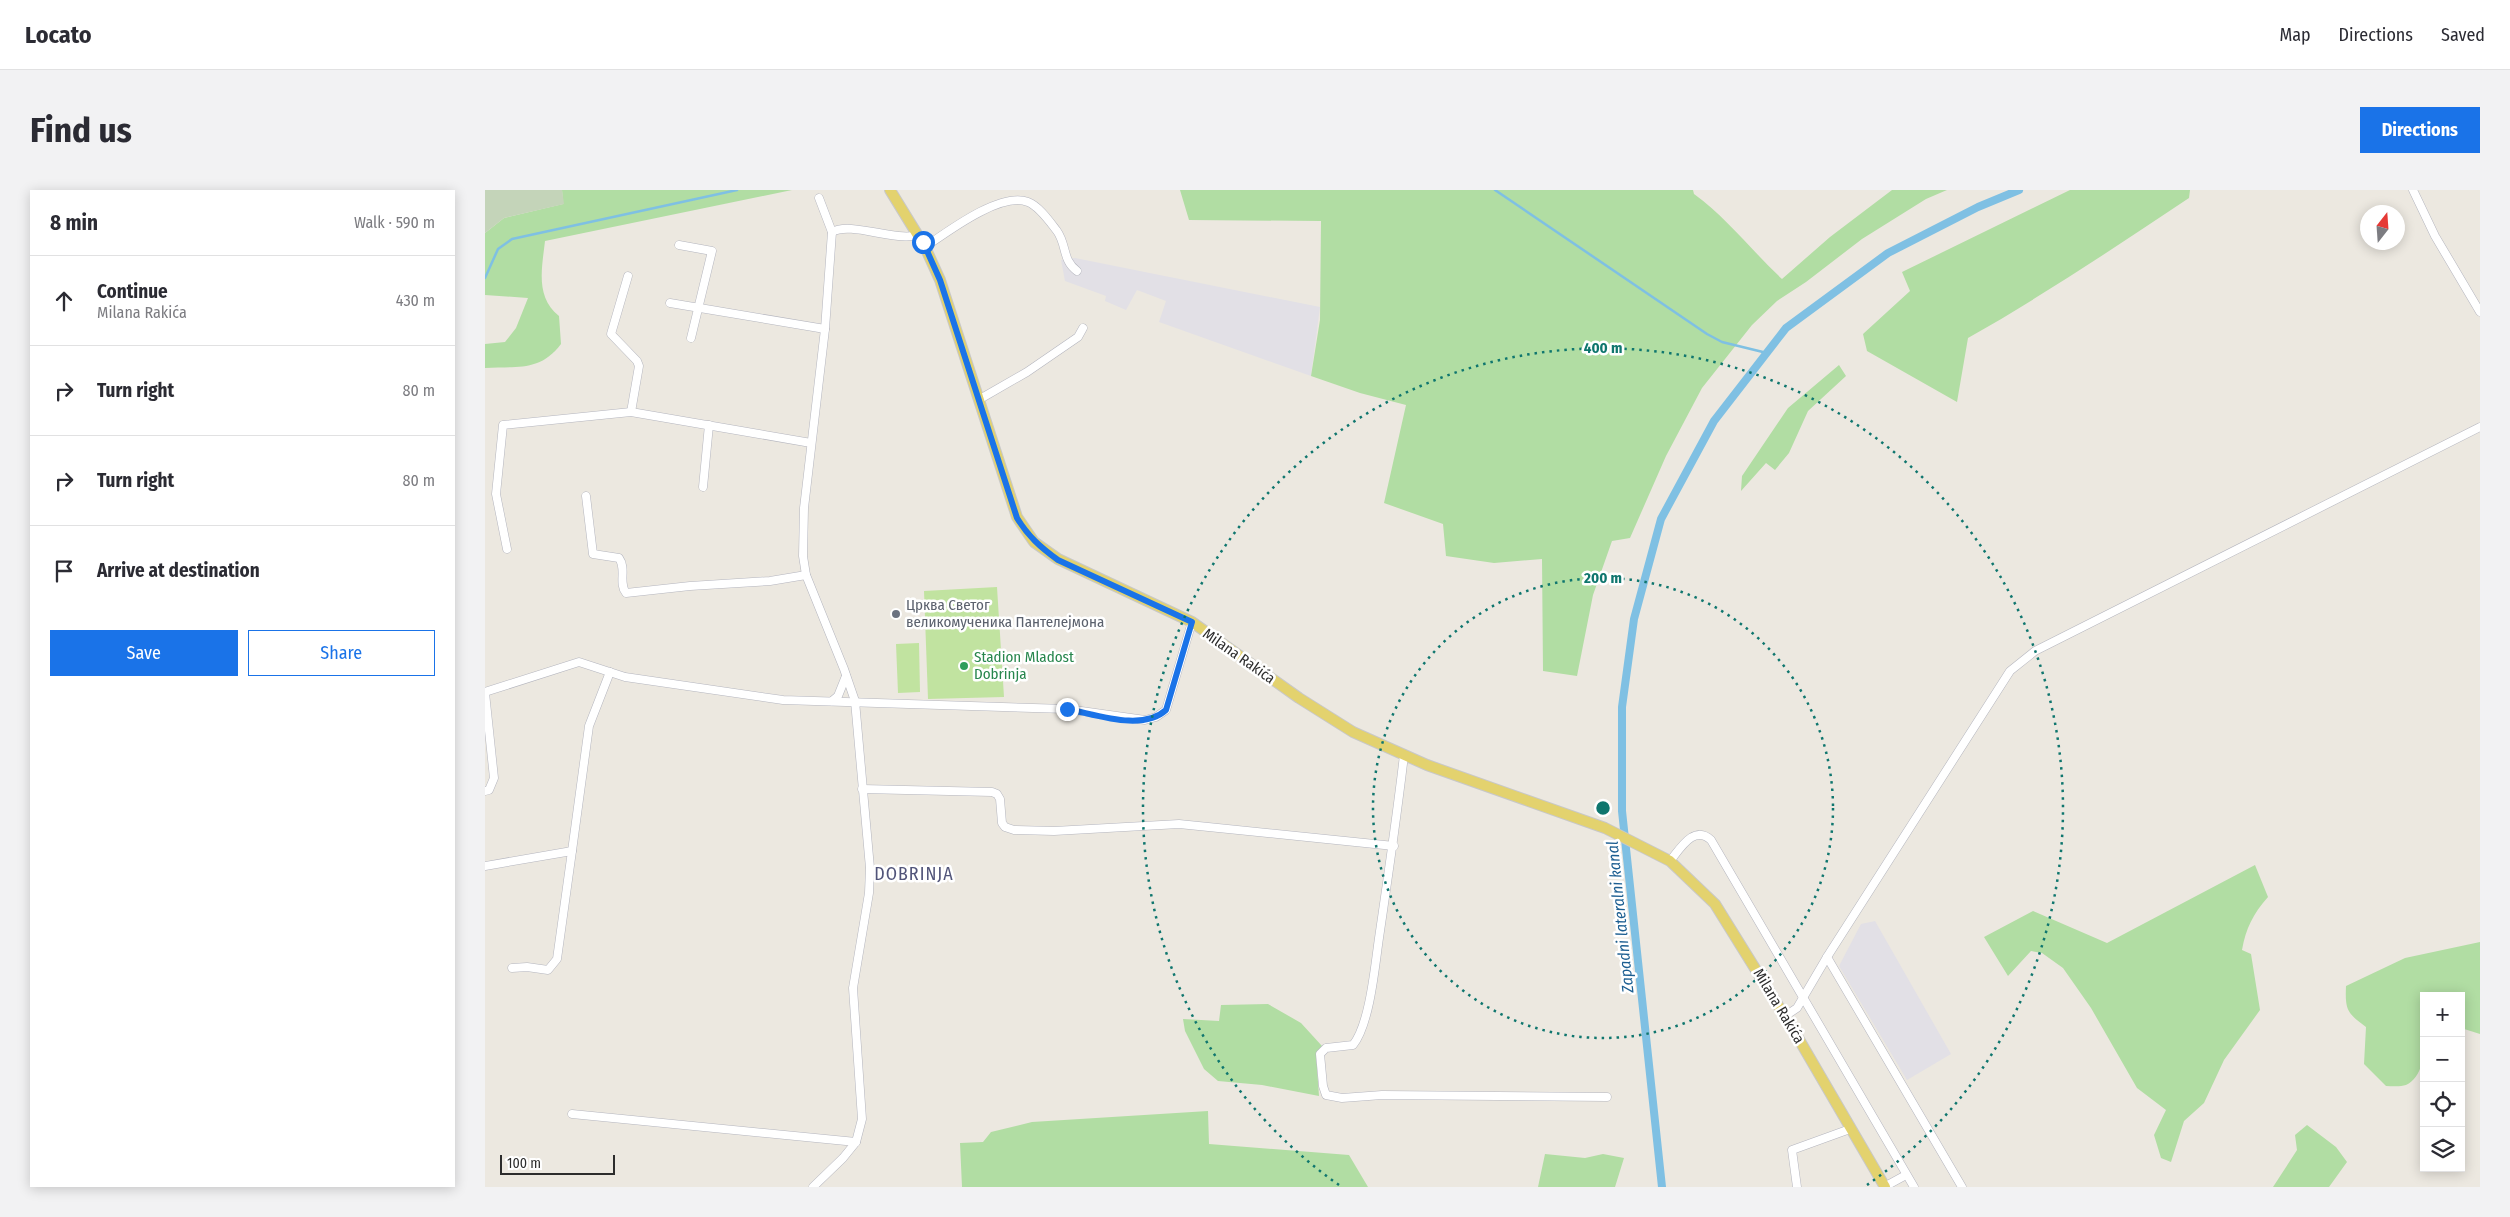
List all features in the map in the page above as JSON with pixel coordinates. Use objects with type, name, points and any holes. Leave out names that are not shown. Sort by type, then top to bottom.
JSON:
[{"type":"main road","name":"Milana Rakića","points":[[891,191],[925,246],[940,280],[1017,518],[1034,542],[1058,560],[1192,622],[1331,719],[1353,732],[1404,755],[1605,828],[1670,861],[1715,904],[1785,1016],[1885,1187]]},
{"type":"street","points":[[2413,190],[2435,236],[2480,312]]},
{"type":"street","points":[[813,1187],[843,1158],[856,1142],[862,1114],[853,988],[869,893],[871,868],[855,701],[806,575],[803,556],[803,530],[811,443],[825,329],[832,232],[819,198]]},
{"type":"street","points":[[925,246],[984,210],[1013,200],[1026,201],[1036,208],[1057,230],[1067,261],[1077,271]]},
{"type":"street","points":[[832,232],[843,228],[902,237],[918,235]]},
{"type":"street","points":[[679,245],[712,251],[691,338]]},
{"type":"street","points":[[628,276],[611,334],[637,361],[639,366],[631,412]]},
{"type":"street","points":[[670,303],[825,329]]},
{"type":"street","points":[[980,399],[1027,372],[1078,337],[1083,328]]},
{"type":"street","points":[[507,548],[496,494],[503,425],[631,412],[811,443]]},
{"type":"street","points":[[703,487],[709,425]]},
{"type":"street","points":[[1785,1016],[1797,1008],[1827,957],[2010,671],[2021,660],[2035,651],[2480,427]]},
{"type":"street","points":[[585,496],[593,554],[619,558],[623,564],[622,588],[626,593],[690,586],[769,581],[806,575]]},
{"type":"street","points":[[485,791],[489,790],[494,778],[485,693],[570,664],[579,662],[625,677],[783,700],[1067,709],[1145,720],[1156,717],[1166,710],[1192,622]]},
{"type":"street","points":[[513,968],[527,966],[548,970],[555,965],[557,959],[589,726],[610,672]]},
{"type":"street","points":[[832,701],[838,696],[846,674]]},
{"type":"street","points":[[1404,755],[1394,846],[1372,983],[1359,1037],[1353,1045],[1325,1048],[1321,1054],[1323,1086],[1326,1095],[1342,1098],[1381,1095],[1607,1097]]},
{"type":"street","points":[[863,789],[992,792],[997,794],[1000,799],[1001,823],[1005,827],[1015,830],[1054,831],[1179,824],[1394,846]]},
{"type":"street","points":[[1670,861],[1693,835],[1700,834],[1711,840],[1914,1187]]},
{"type":"street","points":[[485,866],[571,851]]},
{"type":"street","points":[[1827,957],[1962,1187]]},
{"type":"street","points":[[572,1114],[856,1142]]},
{"type":"street","points":[[1797,1187],[1792,1150],[1850,1129]]},
{"type":"street","points":[[1885,1187],[1906,1175]]},
{"type":"shaded area","points":[[1075,258],[1320,307],[1311,376],[1159,322],[1166,301],[1137,290],[1126,310],[1105,301],[1106,296],[1065,281],[1061,260]]},
{"type":"shaded area","points":[[1875,921],[1951,1054],[1907,1080],[1839,966],[1861,924]]},
{"type":"green space","points":[[485,190],[562,190],[564,204],[504,218],[485,233]]},
{"type":"green space","points":[[562,190],[792,190],[545,241],[542,272],[543,291],[551,308],[559,316],[561,344],[545,359],[527,366],[485,368],[485,344],[505,342],[516,328],[528,298],[485,295],[485,233],[504,218],[563,204]]},
{"type":"green space","points":[[1180,190],[1693,190],[1694,194],[1728,224],[1782,279],[1830,237],[1892,190],[1947,190],[1926,199],[1862,239],[1806,282],[1777,301],[1752,325],[1702,388],[1666,456],[1630,538],[1612,541],[1593,595],[1577,676],[1543,671],[1542,559],[1494,563],[1446,556],[1443,524],[1384,503],[1406,405],[1360,393],[1311,376],[1320,320],[1321,221],[1189,220]]},
{"type":"green space","points":[[2070,190],[2190,190],[2189,198],[2052,287],[1968,338],[1957,402],[1867,351],[1863,334],[1910,291],[1902,272]]},
{"type":"green space","points":[[1839,365],[1846,376],[1808,411],[1789,453],[1775,470],[1766,463],[1741,491],[1742,476],[1788,408]]},
{"type":"green space","name":"Stadion Mladost Dobrinja","points":[[997,587],[1004,697],[928,699],[924,591]]},
{"type":"green space","points":[[919,643],[920,692],[898,693],[896,644]]},
{"type":"green space","points":[[2255,865],[2268,897],[2258,909],[2251,922],[2242,950],[2251,954],[2260,1010],[2224,1060],[2204,1103],[2184,1121],[2171,1162],[2161,1158],[2154,1135],[2166,1110],[2137,1088],[2091,1008],[2063,968],[2042,953],[2031,951],[2008,976],[1984,937],[2033,911],[2107,943]]},
{"type":"green space","points":[[2480,942],[2480,1034],[2465,1029],[2465,992],[2420,992],[2420,1069],[2414,1079],[2406,1085],[2386,1086],[2364,1064],[2366,1027],[2348,1010],[2346,986],[2405,958]]},
{"type":"green space","points":[[1268,1004],[1301,1023],[1322,1046],[1316,1053],[1319,1096],[1262,1085],[1218,1081],[1204,1069],[1185,1031],[1183,1019],[1219,1021],[1221,1005]]},
{"type":"green space","points":[[1208,1111],[1209,1144],[1349,1155],[1368,1187],[962,1187],[960,1143],[983,1142],[991,1132],[1032,1122]]},
{"type":"green space","points":[[2307,1125],[2336,1147],[2347,1162],[2329,1187],[2273,1187],[2297,1150],[2295,1135]]},
{"type":"green space","points":[[1545,1154],[1585,1158],[1603,1154],[1624,1158],[1615,1187],[1538,1187]]},
{"type":"waterway","points":[[485,278],[498,249],[512,239],[737,190]]},
{"type":"waterway","points":[[1495,190],[1707,334],[1722,342],[1767,353]]},
{"type":"waterway","name":"Zapadni lateralni kanal","points":[[1662,1187],[1622,811],[1622,707],[1634,619],[1661,519],[1714,421],[1786,328],[1888,253],[1978,207],[2019,190]]},
{"type":"place","name":"Црква Светог великомученика Пантелејмона","points":[[896,614]]},
{"type":"place","name":"Stadion Mladost Dobrinja","points":[[964,666]]},
{"type":"district","name":"DOBRINJA","points":[[914,874]]},
{"type":"route","points":[[923,242],[940,280],[1017,518],[1027,534],[1041,548],[1058,560],[1192,622],[1166,710],[1161,714],[1145,720],[1123,719],[1067,709]]}]
